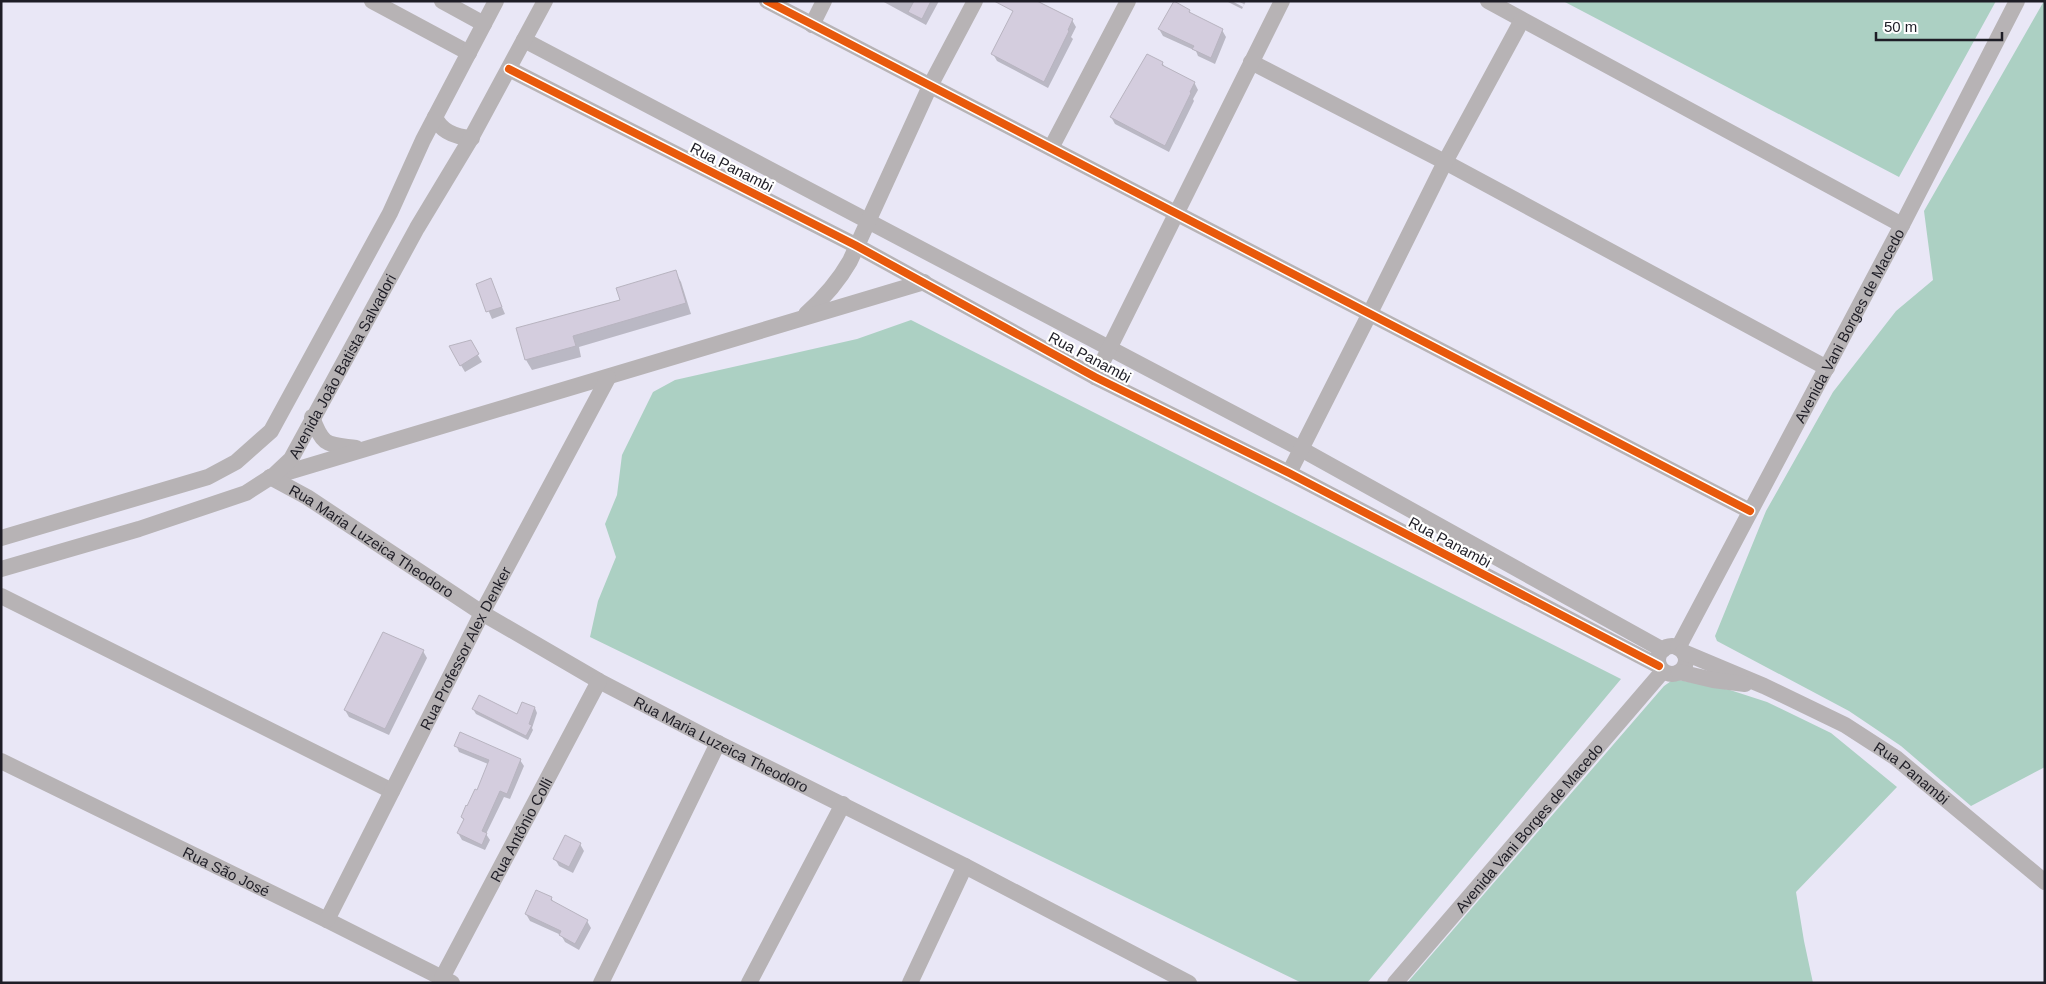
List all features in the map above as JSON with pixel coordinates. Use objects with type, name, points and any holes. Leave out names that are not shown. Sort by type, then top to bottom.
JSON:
[{"type":"street","points":[[372,1],[469,53]]},
{"type":"street","points":[[442,1],[484,24]]},
{"type":"street","name":"Avenida João Batista Salvadori","points":[[1,538],[208,478],[236,462],[271,431],[390,213],[435,116],[496,1]]},
{"type":"street","name":"Avenida João Batista Salvadori","points":[[1,569],[139,529],[246,493],[270,477],[291,459],[312,417],[418,228],[472,138],[545,1]]},
{"type":"street","points":[[767,1],[1750,511]]},
{"type":"street","points":[[812,25],[824,1]]},
{"type":"street","points":[[802,318],[823,299],[850,261],[930,86],[975,1]]},
{"type":"street","points":[[1051,148],[1128,1]]},
{"type":"street","points":[[1095,376],[1282,1]]},
{"type":"street","points":[[1488,1],[1902,226]]},
{"type":"street","name":"Avenida Vani Borges de Macedo","points":[[1675,650],[1902,226],[2017,1]]},
{"type":"street","points":[[1288,473],[1445,162],[1522,20]]},
{"type":"street","name":"Rua Panambi","points":[[524,40],[1301,449],[1675,650],[1764,686],[1845,726],[1896,758],[2045,882]]},
{"type":"street","points":[[1251,62],[1445,162],[1827,368]]},
{"type":"street","name":"Rua Panambi","points":[[509,69],[856,246],[1095,376],[1288,473],[1667,670],[1713,680],[1764,686]]},
{"type":"street","points":[[435,116],[438,124],[455,136],[472,138]]},
{"type":"street","points":[[270,477],[608,378],[924,282]]},
{"type":"street","name":"Rua Professor Alex Denker","points":[[326,920],[482,613],[608,378]]},
{"type":"street","points":[[312,417],[320,437],[332,445],[364,448]]},
{"type":"street","name":"Rua Maria Luzeica Theodoro","points":[[270,477],[307,497],[482,613],[599,681],[718,744],[843,804],[965,866],[1189,983]]},
{"type":"street","points":[[1,596],[392,791]]},
{"type":"street","points":[[1675,650],[1686,661],[1683,669],[1667,670],[1658,657],[1675,650]]},
{"type":"street","name":"Avenida Vani Borges de Macedo","points":[[1394,983],[1667,670]]},
{"type":"street","name":"Rua Antônio Colli","points":[[447,980],[599,681]]},
{"type":"street","points":[[601,983],[718,744]]},
{"type":"street","name":"Rua São José","points":[[1,762],[447,980]]},
{"type":"street","points":[[749,983],[843,804]]},
{"type":"street","points":[[910,983],[965,866]]},
{"type":"green space","points":[[1563,1],[1996,1],[1899,177]]},
{"type":"green space","points":[[2044,1],[2045,767],[1971,806],[1901,746],[1849,711],[1717,641],[1715,636],[1766,511],[1833,392],[1896,311],[1933,280],[1924,211]]},
{"type":"green space","points":[[911,320],[1621,679],[1367,983],[1302,983],[590,637],[598,601],[616,557],[605,524],[617,495],[622,455],[653,392],[675,380],[857,339]]},
{"type":"green space","points":[[1674,679],[1730,690],[1767,702],[1831,733],[1897,787],[1796,892],[1813,983],[1407,983],[1664,686]]},
{"type":"building","points":[[914,1],[931,1],[922,19],[908,12]]},
{"type":"building","points":[[994,1],[1037,1],[1073,19],[1044,82],[991,54],[1013,11]]},
{"type":"building","points":[[1174,1],[1190,10],[1189,12],[1223,29],[1211,58],[1192,49],[1194,46],[1158,29]]},
{"type":"building","points":[[1147,54],[1163,62],[1162,65],[1195,82],[1165,146],[1110,117]]},
{"type":"building","points":[[676,270],[686,303],[573,336],[576,346],[525,360],[516,328],[620,300],[616,288]]},
{"type":"building","points":[[491,278],[502,307],[486,312],[476,284]]},
{"type":"building","points":[[471,340],[479,354],[460,366],[449,346]]},
{"type":"building","points":[[383,632],[424,650],[385,729],[344,710]]},
{"type":"building","points":[[479,695],[517,714],[522,702],[535,707],[529,724],[532,725],[526,736],[472,709]]},
{"type":"building","points":[[460,732],[521,759],[507,794],[500,791],[482,831],[487,833],[482,845],[457,833],[464,819],[461,817],[466,805],[475,789],[477,790],[489,760],[454,746]]},
{"type":"building","points":[[565,835],[581,843],[569,867],[553,859]]},
{"type":"building","points":[[536,890],[552,897],[551,900],[588,920],[575,944],[559,935],[561,931],[525,914]]},
{"type":"cycle path","points":[[767,1],[1750,511]]},
{"type":"cycle path","points":[[509,69],[855,245],[1095,377],[1289,473],[1659,666]]}]
